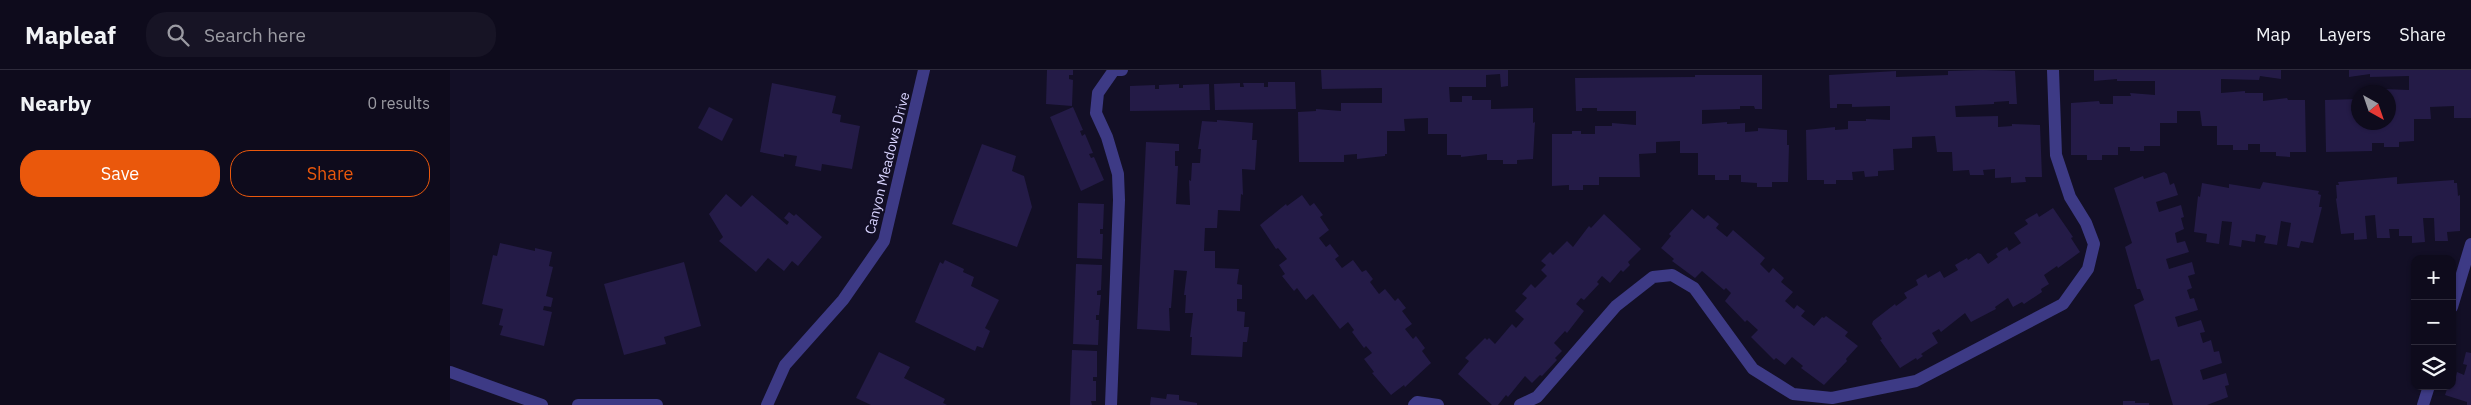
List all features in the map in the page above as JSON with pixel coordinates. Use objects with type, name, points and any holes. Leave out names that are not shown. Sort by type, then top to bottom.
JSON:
[{"type":"street","name":"Canyon Meadows Drive","points":[[767,405],[785,365],[843,300],[884,241],[924,70]]},
{"type":"street","points":[[1111,405],[1119,200],[1118,174],[1107,137],[1096,113],[1098,93],[1114,70],[1122,70]]},
{"type":"street","points":[[1520,405],[1537,397],[1616,306],[1653,277],[1672,275],[1694,288],[1753,369],[1793,394],[1832,398],[1916,381],[2063,304],[2088,269],[2094,244],[2086,223],[2070,197],[2056,155],[2054,70]]},
{"type":"street","points":[[2454,300],[2471,244]]},
{"type":"street","points":[[450,372],[542,405]]},
{"type":"street","points":[[2423,405],[2428,390]]},
{"type":"street","points":[[1414,405],[1418,402],[1438,405]]},
{"type":"street","points":[[578,405],[657,405]]},
{"type":"building","points":[[1047,70],[1073,70],[1073,75],[1069,75],[1069,79],[1073,80],[1072,106],[1046,104]]},
{"type":"building","points":[[1321,70],[1508,70],[1508,86],[1501,87],[1500,74],[1486,75],[1486,87],[1449,87],[1450,102],[1462,102],[1462,96],[1472,96],[1472,100],[1491,100],[1491,109],[1533,108],[1533,123],[1535,122],[1533,159],[1517,160],[1517,164],[1503,164],[1503,160],[1487,160],[1487,154],[1461,157],[1461,155],[1447,155],[1447,134],[1428,134],[1428,118],[1404,119],[1405,131],[1387,131],[1387,154],[1385,156],[1357,159],[1357,154],[1344,155],[1344,162],[1299,162],[1298,112],[1316,111],[1316,109],[1341,111],[1341,103],[1382,103],[1382,88],[1322,89]]},
{"type":"building","points":[[2094,70],[2281,70],[2281,79],[2260,76],[2259,80],[2221,79],[2221,93],[2245,91],[2245,93],[2263,93],[2263,101],[2287,98],[2288,100],[2305,100],[2306,152],[2290,152],[2290,157],[2276,156],[2276,152],[2260,152],[2260,144],[2248,144],[2248,150],[2233,150],[2233,145],[2217,145],[2217,126],[2202,126],[2200,111],[2177,111],[2177,123],[2160,123],[2160,146],[2144,146],[2144,151],[2130,151],[2130,147],[2118,147],[2118,155],[2102,155],[2102,160],[2087,160],[2087,155],[2071,155],[2071,103],[2099,101],[2100,104],[2113,104],[2113,96],[2131,96],[2130,93],[2155,95],[2155,81],[2117,81],[2117,79],[2094,81]]},
{"type":"building","points":[[2349,70],[2471,70],[2471,118],[2454,118],[2454,106],[2430,107],[2431,119],[2414,119],[2414,141],[2399,142],[2399,147],[2384,147],[2384,143],[2372,143],[2372,151],[2326,152],[2325,100],[2351,99],[2351,130],[2396,130],[2396,90],[2409,90],[2409,76],[2370,77],[2370,74],[2349,77]]},
{"type":"building","points":[[1896,71],[1896,77],[1948,75],[1948,71],[2015,71],[2017,104],[2009,104],[2009,101],[1994,102],[1994,104],[1955,106],[1956,117],[1998,116],[1998,127],[2012,126],[2012,124],[2040,125],[2042,177],[2025,177],[2026,182],[2011,183],[2011,177],[1995,178],[1995,169],[1983,170],[1984,175],[1970,175],[1969,170],[1953,171],[1952,152],[1937,152],[1935,136],[1912,137],[1912,148],[1893,149],[1894,170],[1878,171],[1878,176],[1865,177],[1864,171],[1852,172],[1853,180],[1836,180],[1836,184],[1824,184],[1824,180],[1807,180],[1806,130],[1835,127],[1835,130],[1848,129],[1848,121],[1866,121],[1866,119],[1890,120],[1890,106],[1852,107],[1852,104],[1837,104],[1837,108],[1830,108],[1829,75]]},
{"type":"building","points":[[1695,75],[1762,75],[1762,109],[1755,109],[1754,106],[1740,106],[1740,109],[1702,110],[1702,124],[1745,123],[1745,132],[1758,131],[1758,128],[1787,130],[1787,145],[1789,145],[1788,182],[1772,182],[1772,187],[1757,187],[1757,183],[1741,182],[1741,175],[1729,175],[1729,180],[1715,180],[1715,175],[1698,175],[1698,153],[1680,153],[1680,141],[1656,142],[1656,153],[1639,154],[1640,177],[1599,177],[1599,185],[1583,185],[1583,190],[1569,190],[1569,185],[1552,186],[1552,134],[1572,134],[1572,131],[1581,131],[1581,134],[1595,134],[1595,126],[1612,126],[1612,123],[1636,125],[1636,111],[1597,111],[1597,108],[1582,108],[1582,111],[1576,111],[1575,78],[1695,77]]},
{"type":"building","points":[[1268,82],[1295,82],[1296,109],[1215,110],[1214,84],[1240,83],[1240,87],[1244,87],[1243,83],[1264,83],[1264,87],[1268,87]]},
{"type":"building","points":[[772,83],[836,96],[832,113],[841,115],[840,122],[860,126],[852,169],[822,164],[821,171],[795,166],[797,156],[784,154],[784,157],[760,152]]},
{"type":"building","points":[[1179,84],[1179,88],[1183,88],[1183,85],[1209,84],[1210,110],[1130,111],[1130,86],[1155,85],[1155,89],[1159,89],[1159,85]]},
{"type":"building","points":[[709,107],[733,119],[722,141],[698,128]]},
{"type":"building","points":[[1073,107],[1083,130],[1080,131],[1082,136],[1085,134],[1093,153],[1089,154],[1091,158],[1094,157],[1104,180],[1081,191],[1050,117]]},
{"type":"building","points":[[1217,120],[1253,123],[1252,140],[1257,140],[1255,170],[1242,169],[1243,195],[1241,194],[1240,211],[1218,210],[1217,228],[1205,228],[1204,251],[1215,251],[1215,268],[1239,269],[1237,284],[1242,285],[1242,299],[1237,299],[1237,311],[1245,312],[1244,327],[1249,327],[1247,342],[1243,342],[1242,357],[1191,355],[1192,337],[1190,337],[1193,313],[1185,313],[1186,295],[1184,295],[1187,271],[1174,270],[1171,308],[1169,308],[1170,331],[1137,329],[1146,142],[1179,144],[1179,151],[1175,151],[1175,166],[1178,166],[1176,204],[1190,205],[1189,180],[1191,181],[1192,163],[1200,163],[1201,149],[1198,149],[1202,121],[1217,122]]},
{"type":"building","points":[[982,144],[1016,156],[1012,171],[1024,176],[1032,207],[1017,247],[952,224]]},
{"type":"building","points":[[2164,172],[2167,174],[2170,185],[2174,183],[2178,195],[2156,202],[2159,212],[2181,205],[2184,217],[2181,218],[2184,229],[2175,233],[2177,243],[2185,241],[2189,252],[2166,259],[2169,269],[2192,262],[2195,274],[2188,276],[2192,288],[2187,290],[2190,299],[2194,298],[2198,310],[2175,317],[2178,327],[2201,320],[2205,332],[2200,333],[2203,343],[2211,340],[2214,352],[2219,351],[2222,363],[2200,370],[2203,380],[2226,373],[2229,385],[2225,386],[2228,397],[2207,405],[2173,405],[2159,359],[2151,361],[2134,305],[2144,300],[2140,289],[2137,289],[2125,247],[2132,243],[2114,188],[2143,176],[2144,179]]},
{"type":"building","points":[[2397,177],[2397,184],[2454,180],[2454,183],[2457,183],[2458,196],[2460,195],[2460,231],[2447,232],[2448,241],[2435,241],[2434,218],[2423,218],[2425,242],[2412,243],[2412,236],[2399,236],[2399,229],[2389,229],[2390,238],[2377,238],[2375,215],[2365,216],[2367,239],[2354,240],[2354,233],[2341,234],[2336,199],[2336,185],[2339,185],[2338,182]]},
{"type":"building","points":[[2263,182],[2319,191],[2318,194],[2321,195],[2319,207],[2322,207],[2313,243],[2301,241],[2299,248],[2287,246],[2291,223],[2281,221],[2277,245],[2264,243],[2266,236],[2256,234],[2255,242],[2242,240],[2241,247],[2229,245],[2232,222],[2222,221],[2219,244],[2206,242],[2207,234],[2194,232],[2198,196],[2200,197],[2202,183],[2229,188],[2229,184],[2260,189]]},
{"type":"building","points":[[726,194],[741,207],[752,195],[787,225],[789,222],[784,218],[789,212],[794,216],[796,214],[822,237],[798,266],[792,261],[784,271],[768,258],[756,272],[719,241],[723,237],[709,214]]},
{"type":"building","points":[[1302,195],[1310,206],[1314,203],[1323,215],[1320,217],[1329,230],[1319,238],[1326,247],[1330,244],[1339,256],[1335,259],[1342,268],[1353,260],[1362,272],[1366,270],[1373,279],[1370,282],[1379,294],[1385,289],[1395,301],[1398,298],[1406,308],[1402,311],[1412,324],[1405,329],[1413,339],[1416,336],[1425,348],[1422,351],[1431,363],[1405,387],[1404,385],[1391,395],[1372,373],[1374,372],[1364,359],[1372,353],[1366,346],[1364,348],[1352,332],[1354,330],[1348,322],[1340,329],[1313,294],[1306,300],[1297,288],[1294,291],[1282,276],[1285,274],[1279,265],[1287,259],[1278,248],[1276,249],[1260,225],[1286,204],[1287,206]]},
{"type":"building","points":[[1078,203],[1104,204],[1103,229],[1100,229],[1100,234],[1103,234],[1102,259],[1077,258]]},
{"type":"building","points":[[2053,208],[2073,237],[2071,238],[2080,252],[2058,268],[2057,266],[2044,275],[2049,284],[2041,289],[2042,292],[2024,304],[2022,302],[2013,307],[2008,298],[1995,307],[1996,309],[1971,322],[1965,313],[1941,332],[1939,329],[1932,333],[1938,343],[1921,354],[1923,356],[1917,360],[1916,358],[1900,368],[1880,340],[1882,339],[1872,324],[1873,321],[1895,304],[1896,306],[1907,298],[1904,293],[1918,285],[1916,280],[1926,274],[1928,278],[1940,271],[1944,278],[1958,270],[1955,265],[1967,258],[1968,260],[1978,253],[1981,254],[1988,264],[1998,257],[1996,254],[2007,247],[2009,251],[2021,243],[2014,233],[2028,224],[2025,220],[2037,213],[2039,217]]},
{"type":"building","points":[[1692,209],[1704,219],[1708,215],[1719,224],[1716,228],[1727,237],[1733,230],[1765,258],[1760,264],[1769,273],[1773,268],[1784,278],[1781,282],[1793,292],[1785,301],[1794,309],[1797,305],[1805,311],[1801,316],[1814,326],[1822,317],[1826,316],[1848,332],[1845,336],[1858,346],[1846,359],[1847,361],[1824,385],[1801,368],[1803,366],[1792,357],[1785,365],[1776,358],[1774,360],[1751,337],[1758,330],[1747,320],[1745,322],[1725,301],[1731,293],[1726,288],[1724,290],[1702,271],[1695,278],[1672,261],[1674,259],[1661,248],[1671,236],[1669,234]]},
{"type":"building","points":[[1604,214],[1641,249],[1628,262],[1630,265],[1623,272],[1621,270],[1610,283],[1602,276],[1597,282],[1599,284],[1584,300],[1581,298],[1576,304],[1584,311],[1567,333],[1565,331],[1554,343],[1562,351],[1555,358],[1557,360],[1542,376],[1540,375],[1532,383],[1525,376],[1508,397],[1506,395],[1498,405],[1492,405],[1458,374],[1469,361],[1465,358],[1485,338],[1487,340],[1489,338],[1495,344],[1512,324],[1516,328],[1524,319],[1515,311],[1527,298],[1522,294],[1531,284],[1535,288],[1547,276],[1541,270],[1546,265],[1541,261],[1550,252],[1553,255],[1567,241],[1573,247],[1589,226],[1591,228]]},
{"type":"building","points":[[500,243],[535,251],[535,248],[552,252],[549,266],[553,267],[546,296],[553,298],[551,307],[544,306],[543,310],[552,312],[544,346],[500,335],[503,326],[499,325],[503,309],[482,304],[493,255],[497,256]]},
{"type":"building","points":[[945,260],[964,269],[963,272],[974,277],[971,286],[999,300],[985,328],[990,331],[983,348],[977,346],[975,351],[915,322],[940,262],[943,264]]},
{"type":"building","points":[[684,262],[701,326],[664,337],[666,344],[624,355],[604,284]]},
{"type":"building","points":[[1076,264],[1102,265],[1101,290],[1097,291],[1097,295],[1101,295],[1099,315],[1096,315],[1096,320],[1099,320],[1098,345],[1073,344]]},
{"type":"building","points":[[1072,350],[1097,351],[1097,377],[1093,377],[1093,381],[1096,381],[1096,401],[1091,401],[1092,405],[1070,405]]},
{"type":"building","points":[[879,352],[910,367],[904,378],[945,399],[943,403],[947,405],[871,405],[856,398]]},
{"type":"building","points":[[2466,352],[2471,353],[2471,405],[2445,395],[2447,390],[2456,390],[2457,372],[2464,375],[2467,365],[2463,364]]},
{"type":"building","points":[[1167,394],[1179,395],[1179,400],[1197,403],[1197,405],[1150,405],[1151,397],[1166,399]]},
{"type":"building","points":[[2123,401],[2149,403],[2149,405],[2123,405]]}]
